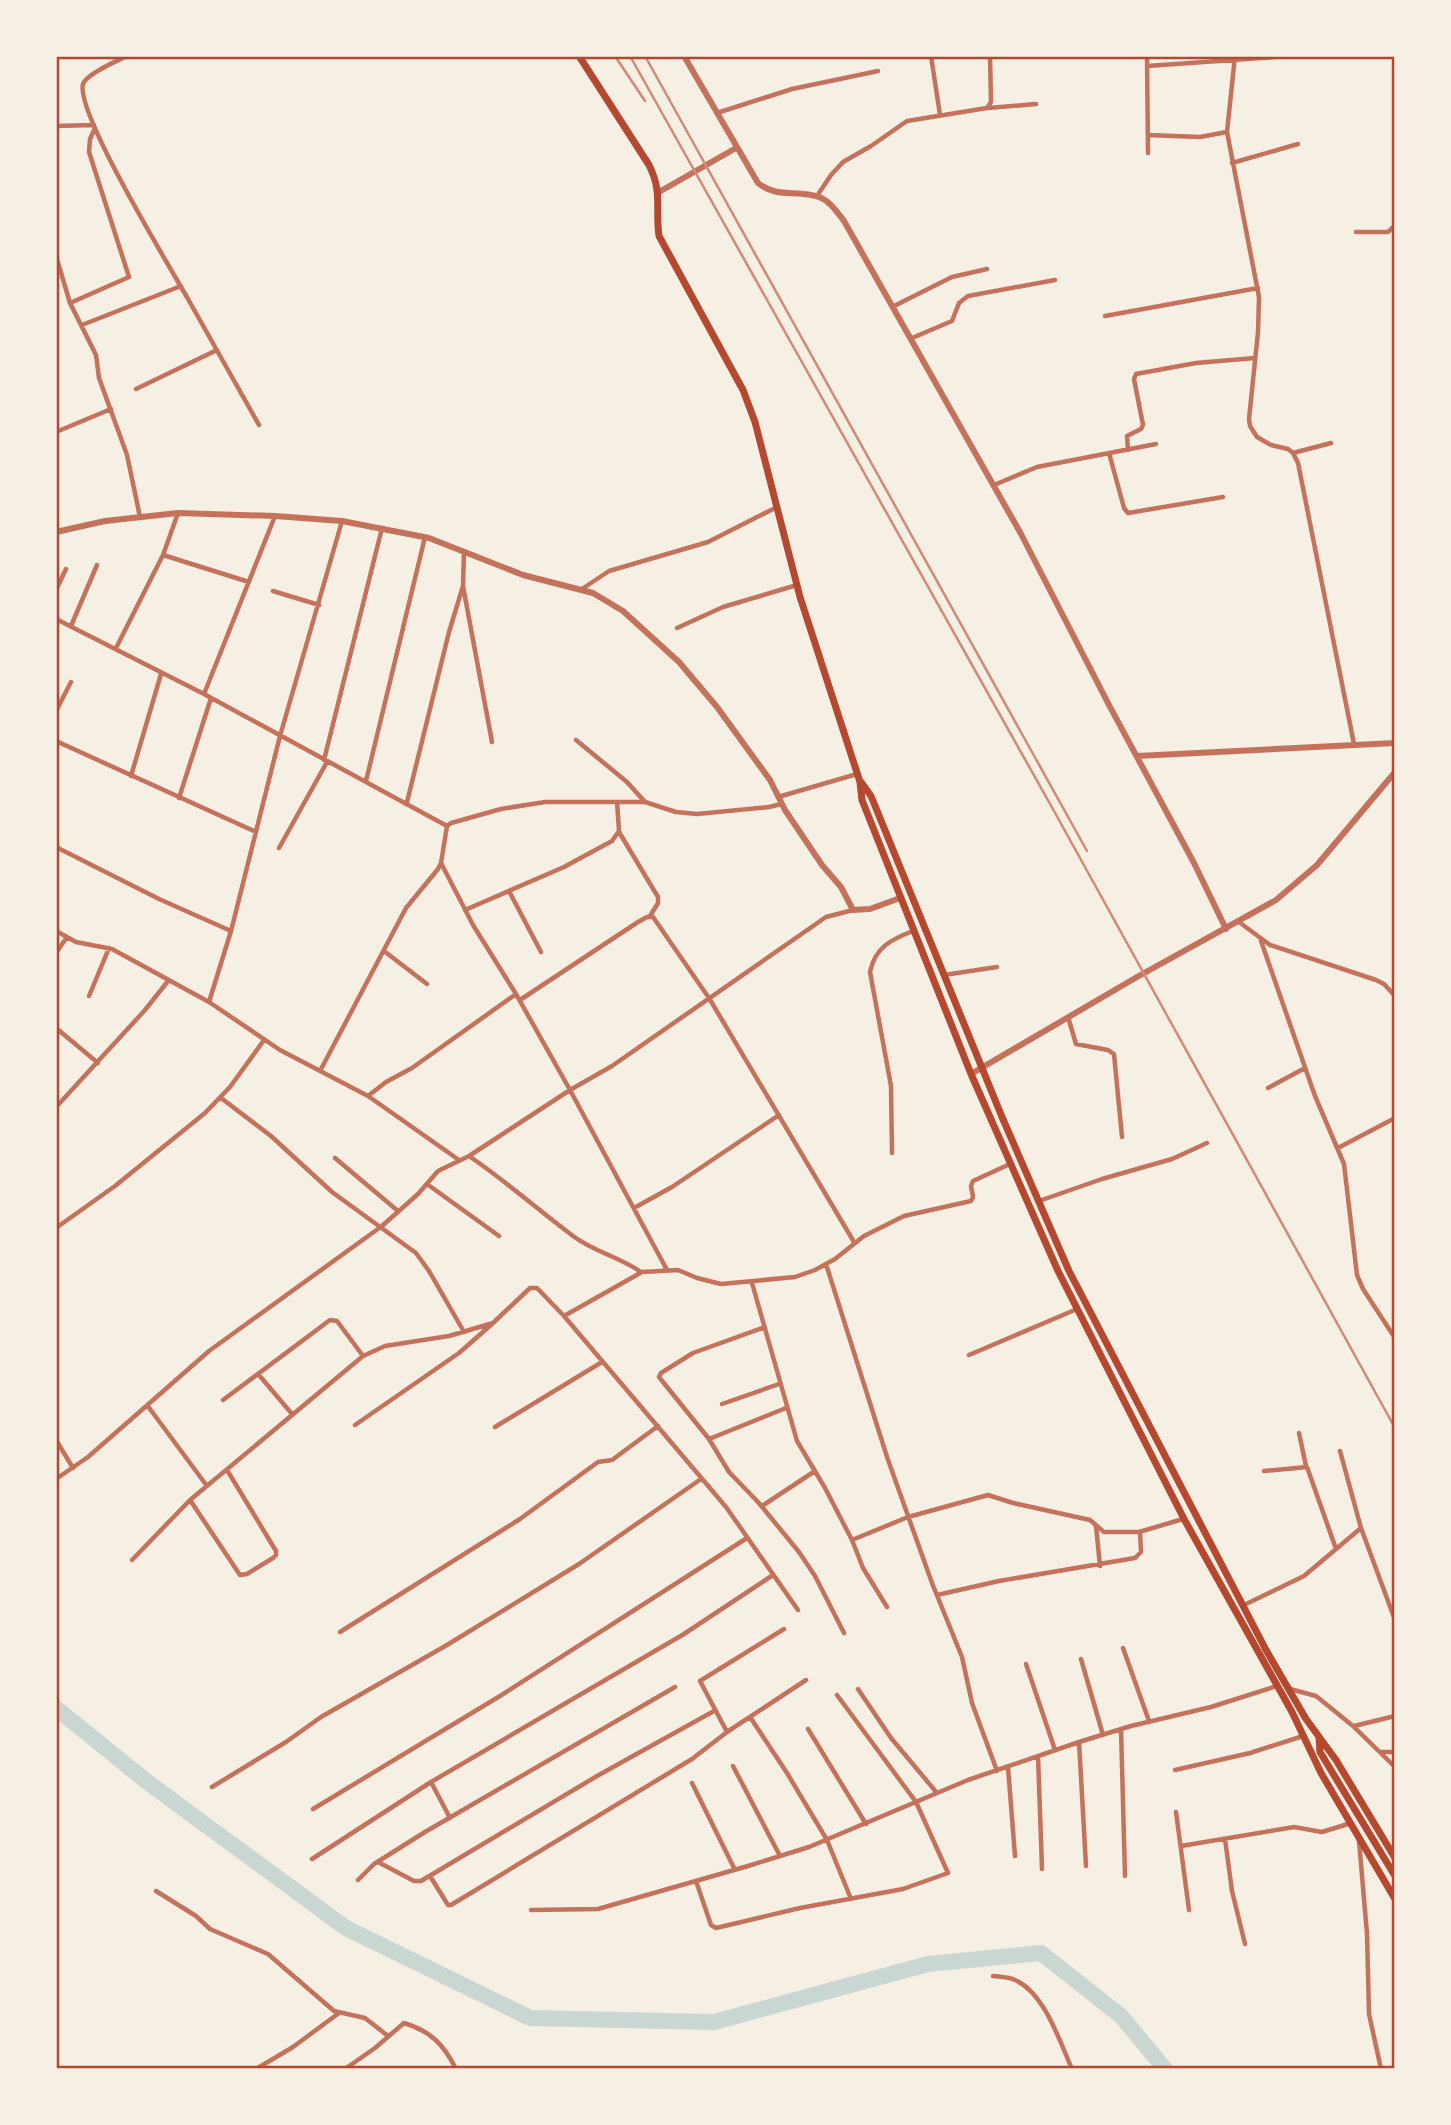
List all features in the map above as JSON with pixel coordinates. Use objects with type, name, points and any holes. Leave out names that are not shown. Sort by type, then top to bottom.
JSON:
[{"type":"main road","points":[[579,56],[657,181],[659,236],[743,390],[763,448],[797,585],[859,778],[862,800],[971,1074],[1010,1164],[1077,1309],[1184,1518],[1395,1899]]},
{"type":"main road","points":[[859,778],[871,796],[943,975],[1069,1271],[1289,1689],[1343,1771],[1395,1858]]},
{"type":"main road","points":[[1319,1736],[1320,1752]]},
{"type":"main road","points":[[1305,1740],[1320,1752],[1395,1876]]},
{"type":"street","points":[[127,56],[89,76],[84,82],[83,92],[95,126],[135,208],[259,425]]},
{"type":"street","points":[[684,56],[736,148],[753,176],[764,188],[773,192],[817,196],[830,204],[844,221],[994,485],[1194,863],[1226,929]]},
{"type":"street","points":[[931,56],[940,115]]},
{"type":"street","points":[[987,108],[991,103],[990,56]]},
{"type":"street","points":[[1147,56],[1148,153]]},
{"type":"street","points":[[1147,66],[1288,56]]},
{"type":"street","points":[[1235,58],[1227,132],[1258,288],[1258,332],[1249,405],[1250,426],[1262,441],[1288,449],[1298,463],[1354,744]]},
{"type":"street","points":[[717,113],[792,89],[878,71]]},
{"type":"street","points":[[817,196],[837,167],[910,119],[1036,104]]},
{"type":"street","points":[[56,126],[95,126]]},
{"type":"street","points":[[70,303],[129,277],[89,152],[95,126]]},
{"type":"street","points":[[1148,135],[1200,137],[1227,132]]},
{"type":"street","points":[[1232,163],[1298,144]]},
{"type":"street","points":[[659,192],[736,148]]},
{"type":"street","points":[[1356,232],[1388,232],[1395,225]]},
{"type":"street","points":[[56,256],[70,303],[96,355],[100,382],[127,455],[140,518]]},
{"type":"street","points":[[894,306],[952,277],[987,269]]},
{"type":"street","points":[[912,338],[952,321],[959,303],[968,296],[1055,280]]},
{"type":"street","points":[[82,326],[181,286]]},
{"type":"street","points":[[1105,316],[1258,288]]},
{"type":"street","points":[[136,388],[217,350]]},
{"type":"street","points":[[1128,450],[1127,436],[1140,430],[1143,425],[1134,379],[1136,374],[1207,362],[1255,358]]},
{"type":"street","points":[[56,432],[111,409]]},
{"type":"street","points":[[1293,453],[1331,443]]},
{"type":"street","points":[[994,485],[1037,467],[1156,444]]},
{"type":"street","points":[[1109,453],[1124,509],[1128,513],[1223,497]]},
{"type":"street","points":[[582,589],[608,571],[708,542],[778,507]]},
{"type":"street","points":[[116,648],[163,555],[178,513]]},
{"type":"street","points":[[56,533],[105,521],[178,513],[342,521],[425,537],[523,575],[582,589],[609,600],[679,662],[717,707],[769,780],[822,865],[841,887],[853,910]]},
{"type":"street","points":[[204,694],[275,516]]},
{"type":"street","points":[[209,1002],[231,931],[280,736],[320,605],[342,521]]},
{"type":"street","points":[[279,848],[326,761],[382,528]]},
{"type":"street","points":[[366,781],[425,537]]},
{"type":"street","points":[[464,551],[463,586],[492,742]]},
{"type":"street","points":[[163,555],[249,582]]},
{"type":"street","points":[[71,626],[97,565]]},
{"type":"street","points":[[56,590],[66,569]]},
{"type":"street","points":[[677,628],[723,607],[797,585]]},
{"type":"street","points":[[407,802],[463,586]]},
{"type":"street","points":[[273,591],[320,605]]},
{"type":"street","points":[[56,619],[204,694],[447,826]]},
{"type":"street","points":[[131,776],[162,674]]},
{"type":"street","points":[[56,711],[71,682]]},
{"type":"street","points":[[179,798],[211,698]]},
{"type":"street","points":[[576,740],[626,782],[645,802]]},
{"type":"street","points":[[56,741],[256,832]]},
{"type":"street","points":[[1137,756],[1395,743]]},
{"type":"street","points":[[971,1074],[1068,1016],[1276,900],[1317,865],[1395,772]]},
{"type":"street","points":[[447,826],[523,804],[552,802],[645,802],[676,812],[697,814],[769,807],[780,800],[859,778]]},
{"type":"street","points":[[520,1000],[650,916],[658,903],[658,897],[619,831],[617,802]]},
{"type":"street","points":[[320,1071],[410,902],[441,863],[447,826]]},
{"type":"street","points":[[465,910],[589,855],[612,841],[619,831]]},
{"type":"street","points":[[56,847],[180,909],[231,931]]},
{"type":"street","points":[[441,863],[465,910],[520,1000],[570,1090],[667,1270]]},
{"type":"street","points":[[509,891],[541,952]]},
{"type":"street","points":[[56,1479],[74,1468],[209,1351],[382,1226],[438,1171],[469,1156],[612,1066],[826,918],[853,910],[870,909],[900,898]]},
{"type":"street","points":[[650,916],[709,999],[854,1242]]},
{"type":"street","points":[[1239,922],[1261,941],[1376,980],[1395,996]]},
{"type":"street","points":[[56,931],[85,944],[109,948],[209,1002],[264,1040],[368,1096],[459,1160]]},
{"type":"street","points":[[892,1153],[891,1086],[870,972],[872,962],[884,945],[913,931]]},
{"type":"street","points":[[56,953],[67,937]]},
{"type":"street","points":[[1261,941],[1305,1068],[1338,1148],[1347,1180],[1357,1275],[1395,1338]]},
{"type":"street","points":[[89,996],[109,948]]},
{"type":"street","points":[[384,951],[427,984]]},
{"type":"street","points":[[943,975],[997,967]]},
{"type":"street","points":[[58,1106],[168,981]]},
{"type":"street","points":[[368,1096],[516,994]]},
{"type":"street","points":[[1068,1016],[1076,1044],[1108,1050],[1114,1054],[1122,1137]]},
{"type":"street","points":[[56,1028],[97,1063]]},
{"type":"street","points":[[56,1227],[115,1186],[188,1128],[221,1098],[264,1040]]},
{"type":"street","points":[[1268,1088],[1305,1068]]},
{"type":"street","points":[[221,1098],[271,1136],[332,1192],[411,1247],[422,1259],[464,1332]]},
{"type":"street","points":[[635,1208],[672,1187],[779,1115]]},
{"type":"street","points":[[1338,1148],[1395,1118]]},
{"type":"street","points":[[1039,1201],[1172,1159],[1207,1143]]},
{"type":"street","points":[[469,1156],[522,1194],[574,1237],[642,1272]]},
{"type":"street","points":[[335,1157],[399,1212]]},
{"type":"street","points":[[564,1316],[642,1272],[678,1270],[721,1284],[795,1277],[826,1264],[854,1242],[904,1216],[971,1201],[972,1182],[1010,1164]]},
{"type":"street","points":[[426,1184],[499,1236]]},
{"type":"street","points":[[826,1264],[908,1517],[962,1657],[972,1703],[997,1770]]},
{"type":"street","points":[[752,1283],[800,1450],[815,1471],[852,1540],[863,1568],[887,1607]]},
{"type":"street","points":[[355,1425],[459,1353],[530,1288],[537,1288],[564,1316],[726,1507],[798,1610]]},
{"type":"street","points":[[969,1355],[1077,1309]]},
{"type":"street","points":[[223,1400],[333,1319],[363,1356]]},
{"type":"street","points":[[132,1560],[190,1500],[363,1356],[385,1346],[464,1332],[493,1323]]},
{"type":"street","points":[[765,1326],[693,1353],[659,1375],[709,1439],[729,1472],[762,1507],[805,1561],[844,1633]]},
{"type":"street","points":[[495,1427],[601,1362]]},
{"type":"street","points":[[259,1375],[292,1414]]},
{"type":"street","points":[[722,1404],[779,1384]]},
{"type":"street","points":[[147,1405],[207,1486]]},
{"type":"street","points":[[709,1439],[786,1408]]},
{"type":"street","points":[[340,1632],[520,1519],[598,1462],[615,1458],[658,1426]]},
{"type":"street","points":[[1299,1433],[1306,1466],[1336,1549]]},
{"type":"street","points":[[56,1440],[74,1468]]},
{"type":"street","points":[[1340,1451],[1361,1528],[1395,1620]]},
{"type":"street","points":[[1264,1471],[1306,1466]]},
{"type":"street","points":[[190,1500],[240,1575],[247,1574],[273,1558],[276,1551],[227,1470]]},
{"type":"street","points":[[762,1507],[815,1471]]},
{"type":"street","points":[[212,1787],[286,1742],[321,1717],[447,1645],[579,1564],[701,1479]]},
{"type":"street","points":[[852,1540],[908,1517],[988,1495],[1084,1519],[1104,1532],[1140,1532],[1184,1518]]},
{"type":"street","points":[[1096,1526],[1100,1566]]},
{"type":"street","points":[[1243,1606],[1304,1576],[1361,1528]]},
{"type":"street","points":[[937,1595],[999,1581],[1100,1566],[1139,1556],[1140,1532]]},
{"type":"street","points":[[313,1810],[500,1696],[747,1538]]},
{"type":"street","points":[[312,1858],[431,1782],[684,1634],[773,1575]]},
{"type":"street","points":[[727,1732],[700,1681],[784,1629]]},
{"type":"street","points":[[1123,1648],[1149,1721]]},
{"type":"street","points":[[1080,1659],[1103,1735]]},
{"type":"street","points":[[1026,1664],[1055,1750]]},
{"type":"street","points":[[430,1876],[448,1905],[451,1905],[692,1759],[727,1732],[806,1680]]},
{"type":"street","points":[[531,1910],[598,1909],[735,1870],[827,1840],[937,1793],[1055,1750],[1277,1686]]},
{"type":"street","points":[[358,1881],[378,1861],[675,1687]]},
{"type":"street","points":[[858,1689],[891,1738],[937,1793]]},
{"type":"street","points":[[1289,1689],[1316,1696],[1353,1726],[1395,1767]]},
{"type":"street","points":[[696,1881],[714,1928],[800,1908],[903,1889],[947,1873],[916,1802],[837,1695]]},
{"type":"street","points":[[378,1861],[417,1882],[714,1710]]},
{"type":"street","points":[[1353,1726],[1395,1716]]},
{"type":"street","points":[[750,1717],[827,1840],[851,1899]]},
{"type":"street","points":[[808,1729],[866,1824]]},
{"type":"street","points":[[1121,1729],[1125,1876]]},
{"type":"street","points":[[1175,1770],[1305,1740]]},
{"type":"street","points":[[1079,1742],[1086,1866]]},
{"type":"street","points":[[1379,1752],[1395,1752]]},
{"type":"street","points":[[1038,1756],[1042,1869]]},
{"type":"street","points":[[733,1766],[780,1856]]},
{"type":"street","points":[[1008,1767],[1015,1856]]},
{"type":"street","points":[[431,1782],[450,1818]]},
{"type":"street","points":[[692,1783],[735,1870]]},
{"type":"street","points":[[1176,1812],[1189,1910]]},
{"type":"street","points":[[1181,1846],[1294,1827],[1322,1832],[1351,1823]]},
{"type":"street","points":[[1359,1837],[1367,1934],[1369,2014],[1381,2069]]},
{"type":"street","points":[[1225,1839],[1232,1891],[1245,1944]]},
{"type":"street","points":[[156,1891],[210,1928],[268,1954],[331,2009],[365,2018],[388,2036]]},
{"type":"street","points":[[993,1976],[1018,1981],[1032,1993],[1051,2023],[1072,2069]]},
{"type":"street","points":[[256,2069],[293,2047],[340,2013]]},
{"type":"street","points":[[345,2069],[404,2023],[429,2033],[444,2046],[456,2069]]},
{"type":"street","points":[[779,2069],[803,2069]]},
{"type":"waterway","points":[[56,1708],[146,1781],[346,1928],[530,2018],[714,2022],[928,1964],[1041,1953],[1121,2016],[1165,2069]]},
{"type":"railway","points":[[615,56],[645,101]]},
{"type":"railway","points":[[630,56],[1054,811],[1395,1428]]},
{"type":"railway","points":[[645,56],[1087,851]]}]
